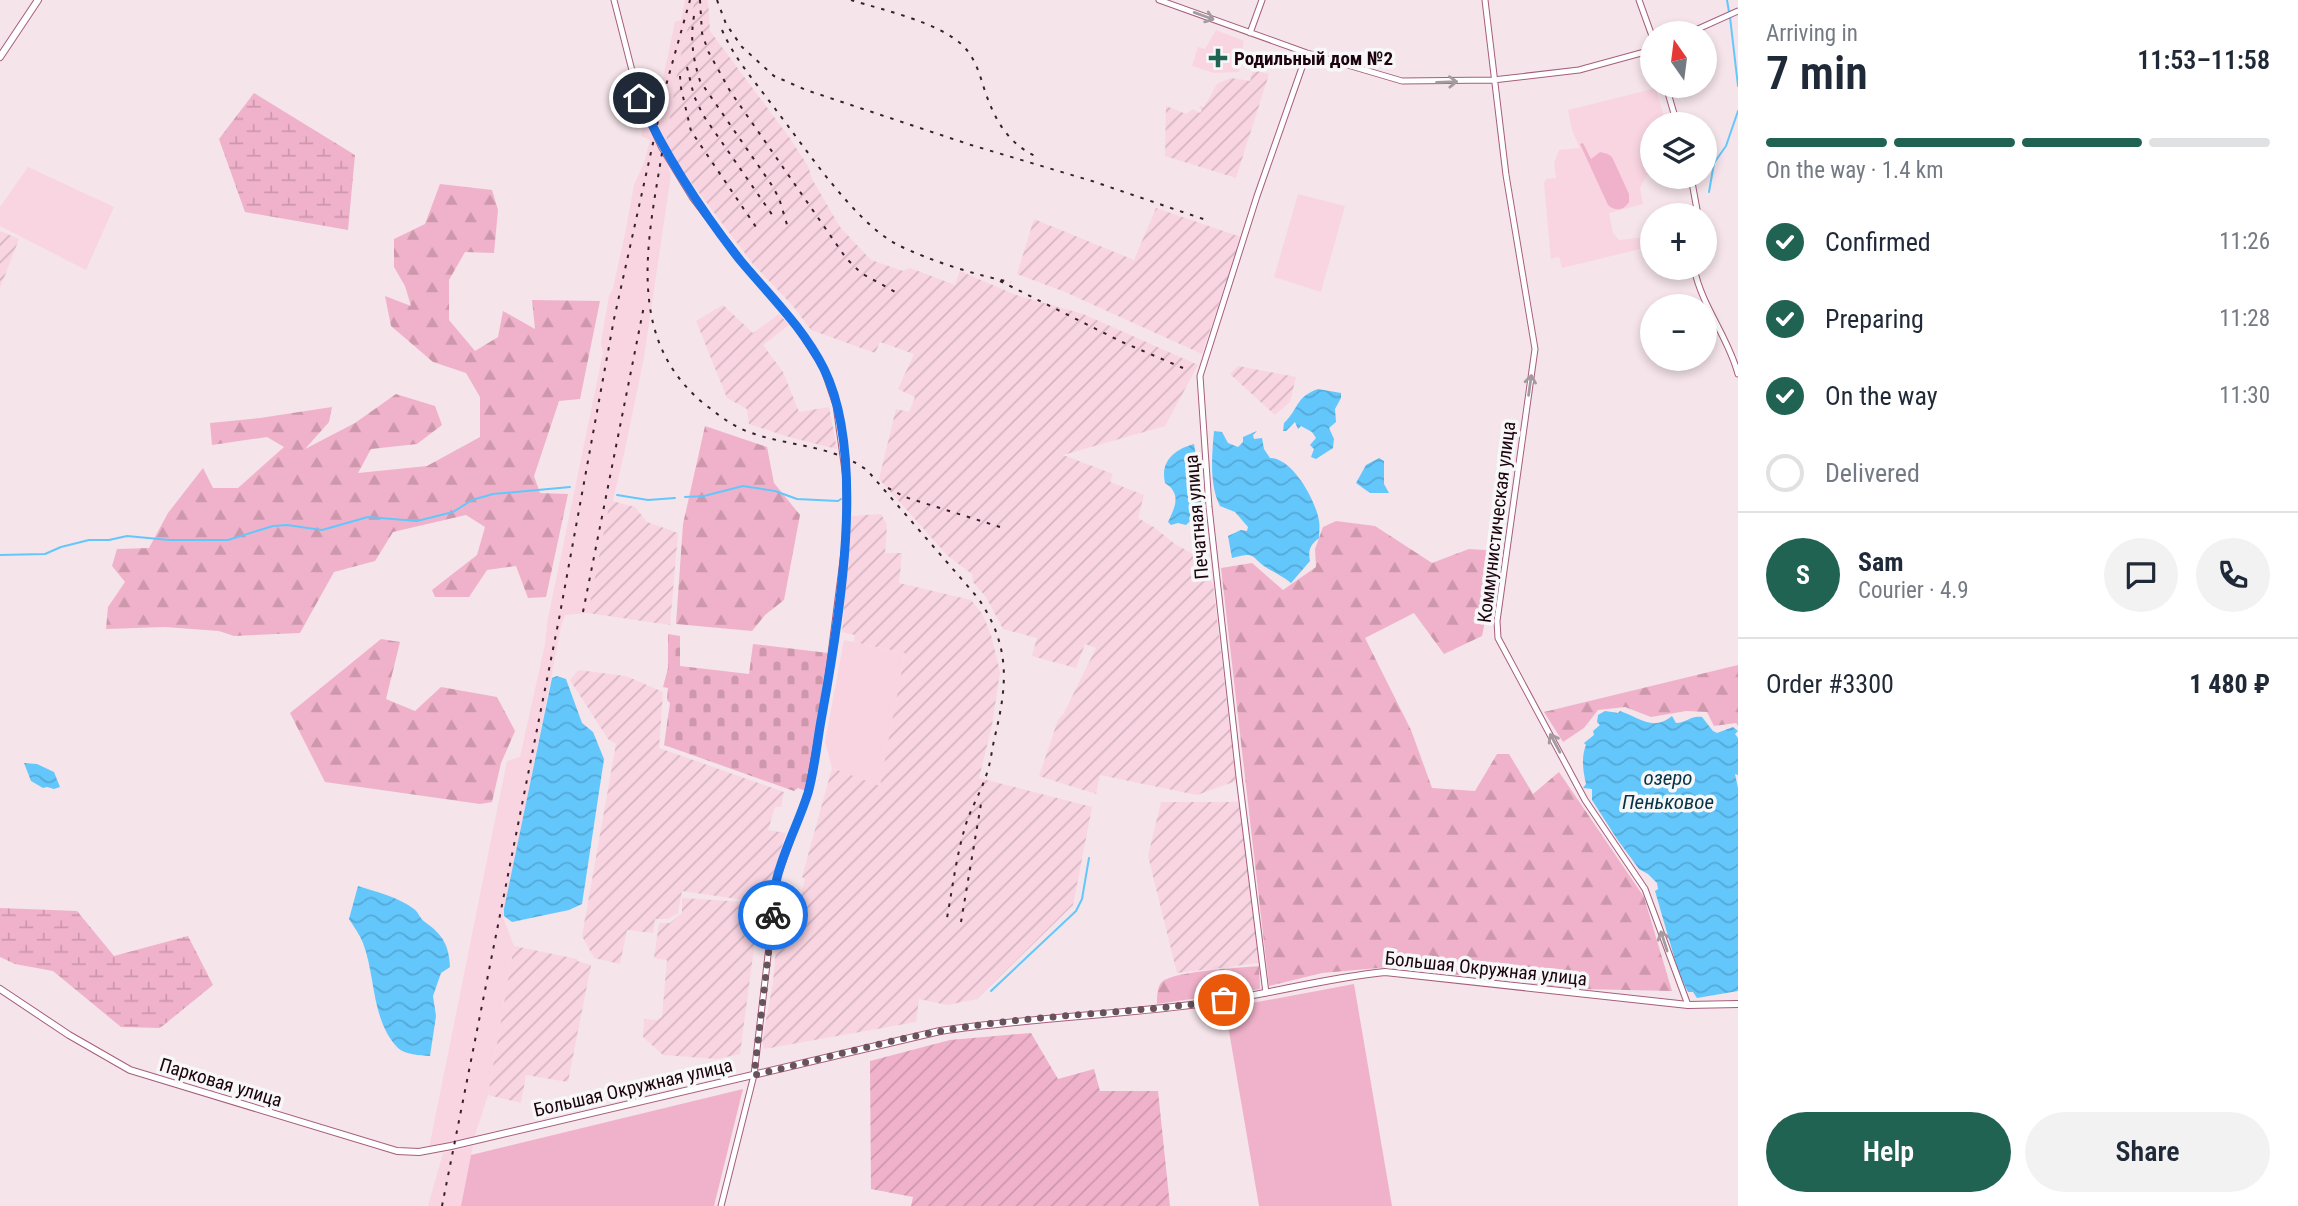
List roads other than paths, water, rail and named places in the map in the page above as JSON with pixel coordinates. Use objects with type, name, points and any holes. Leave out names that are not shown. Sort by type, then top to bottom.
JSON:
[{"type":"main road","points":[[0,57],[38,0]]},
{"type":"main road","name":"Большая Окружная улица","points":[[451,1146],[940,1031],[1013,1021],[1169,1007],[1266,993],[1345,976],[1385,972],[1688,1005],[1738,1004]]},
{"type":"main road","name":"Парковая улица","points":[[0,989],[69,1035],[130,1070],[397,1151],[419,1152],[451,1146]]},
{"type":"street","points":[[614,0],[639,98],[662,148],[692,197],[795,324],[823,367],[833,393],[844,450],[847,489],[846,537],[830,668],[808,792],[777,878],[754,1075],[721,1206]]},
{"type":"street","points":[[1159,0],[1307,53],[1402,81],[1493,80],[1579,70],[1640,53]]},
{"type":"street","points":[[1250,33],[1262,0]]},
{"type":"street","name":"Коммунистическая улица","points":[[1485,0],[1493,80],[1535,349],[1497,621],[1498,638],[1585,800],[1645,889],[1688,1005]]},
{"type":"street","points":[[1639,0],[1647,21]]},
{"type":"street","points":[[1715,21],[1733,13]]},
{"type":"street","name":"Печатная улица","points":[[1266,993],[1211,520],[1200,376],[1257,196],[1307,53]]},
{"type":"street","points":[[1697,280],[1704,303],[1728,348],[1738,374]]},
{"type":"water","points":[[1318,389],[1341,393],[1341,398],[1335,409],[1336,422],[1329,428],[1334,439],[1333,448],[1316,459],[1311,457],[1314,449],[1310,445],[1316,438],[1312,432],[1301,426],[1298,429],[1295,422],[1283,431],[1284,423],[1301,400]]},
{"type":"water","points":[[1214,431],[1222,432],[1228,443],[1238,447],[1243,442],[1243,437],[1257,431],[1253,435],[1254,439],[1262,438],[1264,449],[1270,458],[1287,465],[1308,492],[1319,521],[1319,538],[1310,548],[1310,561],[1291,583],[1250,555],[1232,558],[1228,536],[1241,530],[1247,531],[1248,527],[1235,512],[1220,506],[1212,469]]},
{"type":"water","points":[[1194,444],[1202,509],[1186,525],[1171,525],[1168,522],[1176,501],[1174,492],[1165,483],[1165,468],[1170,457]]},
{"type":"water","points":[[1379,458],[1384,461],[1384,484],[1389,493],[1370,493],[1356,483],[1366,465]]},
{"type":"water","points":[[557,676],[566,679],[582,723],[593,732],[604,759],[582,904],[569,910],[512,922],[504,916],[504,909],[552,678]]},
{"type":"water","name":"озеро Пеньковое","points":[[1605,711],[1620,711],[1652,723],[1665,721],[1672,716],[1676,723],[1702,717],[1717,733],[1733,727],[1738,731],[1735,734],[1738,738],[1738,775],[1735,774],[1738,788],[1738,991],[1697,998],[1693,992],[1688,992],[1679,974],[1655,891],[1658,889],[1657,883],[1639,869],[1617,839],[1592,800],[1592,789],[1583,788],[1586,784],[1584,743],[1594,735],[1593,731],[1600,725],[1597,722],[1598,715]]},
{"type":"water","points":[[24,763],[37,764],[54,772],[60,787],[43,788],[31,781]]},
{"type":"water","points":[[358,886],[394,898],[414,909],[423,921],[441,936],[446,947],[450,967],[441,973],[433,996],[436,1016],[430,1056],[401,1050],[389,1037],[383,1025],[363,943],[349,919]]},
{"type":"waterway","points":[[1727,0],[1729,12]]},
{"type":"waterway","points":[[1730,17],[1738,86]]},
{"type":"waterway","points":[[1709,192],[1714,163],[1726,146],[1738,111]]},
{"type":"waterway","points":[[685,497],[704,496],[743,486],[775,491],[797,499],[841,499]]},
{"type":"waterway","points":[[0,555],[45,554],[89,540],[127,536],[169,540],[228,540],[273,526],[287,525],[322,530],[368,517],[417,521],[453,512],[472,500],[493,494],[570,487]]},
{"type":"waterway","points":[[617,495],[648,500],[675,498]]},
{"type":"waterway","points":[[991,991],[1076,911],[1082,899],[1089,858]]},
{"type":"railway","points":[[442,1206],[559,619],[614,319],[665,89],[690,0]]},
{"type":"railway","points":[[700,0],[702,33],[708,51],[730,91],[846,258],[861,273],[899,294]]},
{"type":"railway","points":[[717,0],[726,24],[742,47],[774,76],[806,90],[1209,221]]},
{"type":"railway","points":[[851,0],[911,18],[954,38],[973,60],[991,108],[1003,129],[1019,146],[1040,158]]},
{"type":"railway","points":[[694,16],[693,49],[700,81],[771,184],[779,198],[788,228]]},
{"type":"railway","points":[[722,30],[733,52],[754,81],[832,184],[865,220],[910,251],[953,267],[1011,282]]},
{"type":"railway","points":[[687,67],[694,96],[703,115],[773,216]]},
{"type":"railway","points":[[680,76],[691,131],[756,227]]},
{"type":"railway","points":[[662,153],[648,253],[648,286],[652,318],[661,348],[678,376],[702,402],[740,428],[761,436],[822,450],[852,461],[867,470],[978,598],[996,632],[1001,648],[1004,681],[999,716],[987,773],[961,842],[947,918]]},
{"type":"railway","points":[[1000,281],[1122,342],[1183,368]]},
{"type":"railway","points":[[583,612],[644,306]]},
{"type":"railway","points":[[888,488],[905,497],[1000,527]]},
{"type":"railway","points":[[961,922],[981,804]]},
{"type":"place","name":"Родильный дом №2","points":[[1218,58]]}]
